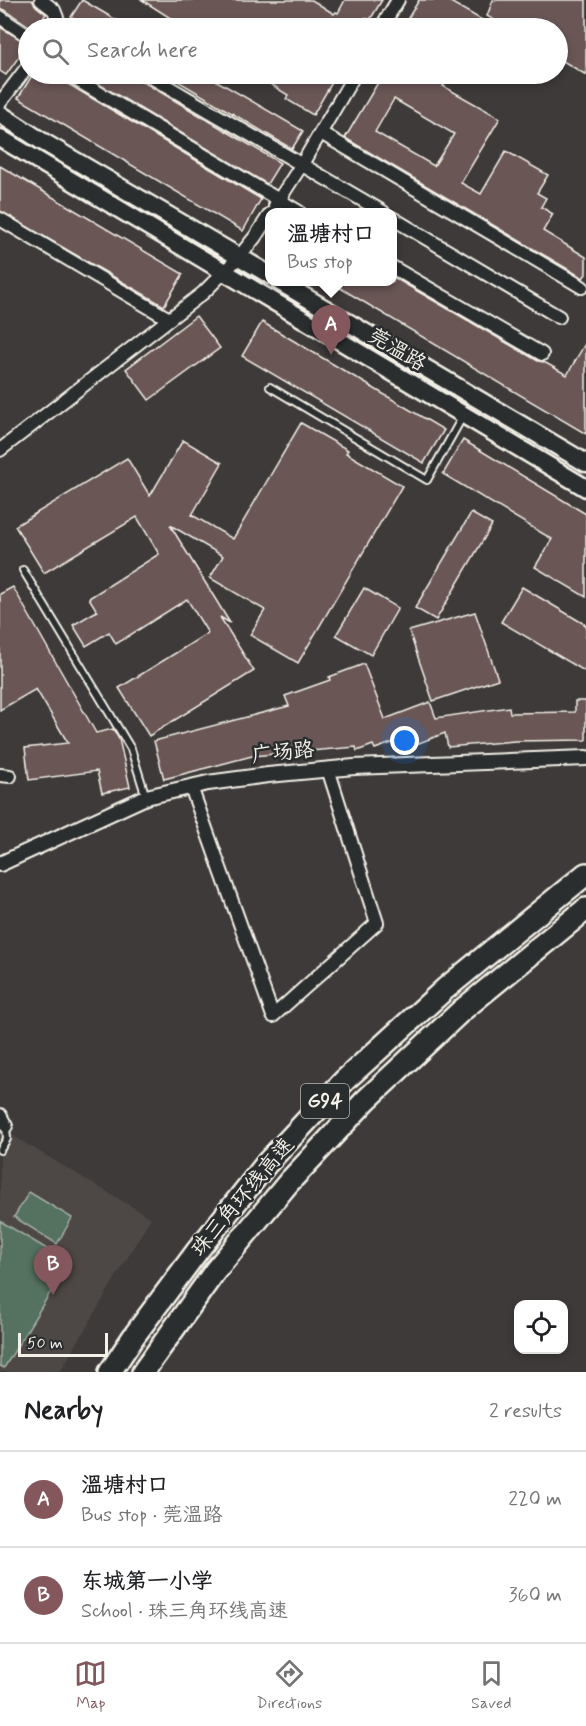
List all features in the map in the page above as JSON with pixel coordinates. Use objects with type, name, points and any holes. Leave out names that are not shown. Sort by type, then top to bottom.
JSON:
[{"type":"highway","name":"珠三角环线高速","points":[[110,1372],[198,1250],[260,1172],[345,1080],[445,988],[586,874]]},
{"type":"highway","name":"珠三角环线高速","points":[[143,1372],[215,1271],[289,1182],[366,1100],[461,1011],[586,909]]},
{"type":"main road","points":[[0,114],[40,141],[265,272]]},
{"type":"main road","name":"莞温路","points":[[2,144],[225,273],[586,488]]},
{"type":"main road","name":"莞温路","points":[[287,286],[586,463]]},
{"type":"street","points":[[41,0],[54,10],[57,18]]},
{"type":"street","points":[[387,18],[398,0]]},
{"type":"street","points":[[0,17],[18,29]]},
{"type":"street","points":[[0,103],[18,79]]},
{"type":"street","points":[[84,84],[291,208]]},
{"type":"street","points":[[163,84],[375,208]]},
{"type":"street","points":[[273,208],[349,84]]},
{"type":"street","points":[[321,133],[582,287]]},
{"type":"street","points":[[0,219],[169,319]]},
{"type":"street","points":[[397,220],[559,317]]},
{"type":"street","points":[[0,450],[203,293],[239,257],[265,221]]},
{"type":"street","points":[[397,269],[542,354]]},
{"type":"street","name":"广场路","points":[[0,864],[146,797],[208,783],[328,769],[586,758]]},
{"type":"street","points":[[191,787],[273,1016],[377,923],[328,769]]},
{"type":"street","points":[[0,1115],[6,1126]]},
{"type":"lane","points":[[270,387],[427,480],[463,416]]},
{"type":"lane","points":[[22,570],[131,749],[146,797]]},
{"type":"lane","points":[[0,1150],[7,1139],[6,1126]]},
{"type":"shaded area","points":[[0,1128],[151,1218],[60,1372],[0,1372]]},
{"type":"green space","points":[[29,1192],[72,1218],[57,1244],[14,1217]]},
{"type":"green space","points":[[0,1221],[69,1262],[4,1368],[0,1366]]},
{"type":"building","points":[[0,0],[32,0],[46,14],[43,18],[18,19],[0,9]]},
{"type":"building","points":[[82,0],[113,18],[73,18],[71,17]]},
{"type":"building","points":[[142,0],[312,0],[334,14],[338,13],[345,0],[382,0],[371,18],[170,18]]},
{"type":"building","points":[[419,0],[447,0],[478,18],[408,18]]},
{"type":"building","points":[[493,0],[586,0],[586,75],[568,64],[568,18],[490,18],[487,16]]},
{"type":"building","points":[[0,27],[18,38],[18,58],[6,75],[0,71]]},
{"type":"building","points":[[27,84],[68,84],[261,199],[243,231],[18,98]]},
{"type":"building","points":[[99,84],[147,84],[280,163],[267,184]]},
{"type":"building","points":[[183,84],[222,84],[303,131],[292,149]]},
{"type":"building","points":[[270,84],[331,84],[313,115],[286,99],[288,95]]},
{"type":"building","points":[[377,84],[444,84],[443,86],[500,118],[461,183],[481,194],[506,151],[548,175],[537,193],[546,198],[541,207],[553,214],[543,231],[586,257],[586,274],[583,278],[345,138]],"holes":[[[394,99],[454,134],[434,166],[375,132]]]},
{"type":"building","points":[[0,166],[183,274],[164,306],[0,211]]},
{"type":"building","points":[[397,279],[538,361],[567,375],[586,342],[586,434],[337,286],[397,286]]},
{"type":"building","points":[[196,316],[220,348],[149,400],[126,369]]},
{"type":"building","points":[[262,322],[444,430],[424,463],[242,356]]},
{"type":"building","points":[[301,423],[348,450],[346,453],[402,486],[298,663],[250,635],[265,610],[210,578],[223,556],[170,525],[230,623],[220,617],[254,671],[149,736],[119,688],[208,633],[187,599],[116,644],[109,632],[86,646],[73,625],[97,611],[89,598],[159,554],[137,517],[44,573],[15,526],[127,458],[150,496],[183,440],[222,463],[192,515],[233,539]]},
{"type":"building","points":[[463,440],[586,514],[586,597],[535,567],[552,539],[443,474]]},
{"type":"building","points":[[471,513],[492,525],[436,620],[415,608]]},
{"type":"building","points":[[13,587],[96,733],[113,729],[119,739],[130,787],[102,793],[97,771],[29,780],[25,748],[68,743],[36,689],[0,710],[0,594]]},
{"type":"building","points":[[522,587],[586,625],[586,672],[501,622]]},
{"type":"building","points":[[364,588],[398,608],[371,655],[336,635]]},
{"type":"building","points":[[475,612],[498,679],[433,701],[409,631]]},
{"type":"building","points":[[364,664],[385,719],[430,702],[436,718],[509,707],[510,713],[575,712],[575,701],[586,701],[586,740],[515,741],[448,747],[445,733],[406,748],[403,739],[375,749],[373,745],[357,751],[356,747],[252,756],[164,779],[154,741],[289,706],[285,696],[330,680],[329,677]]},
{"type":"place","name":"温塘村口","points":[[331,355]]},
{"type":"place","name":"东城第一小学","points":[[53,1295]]}]
